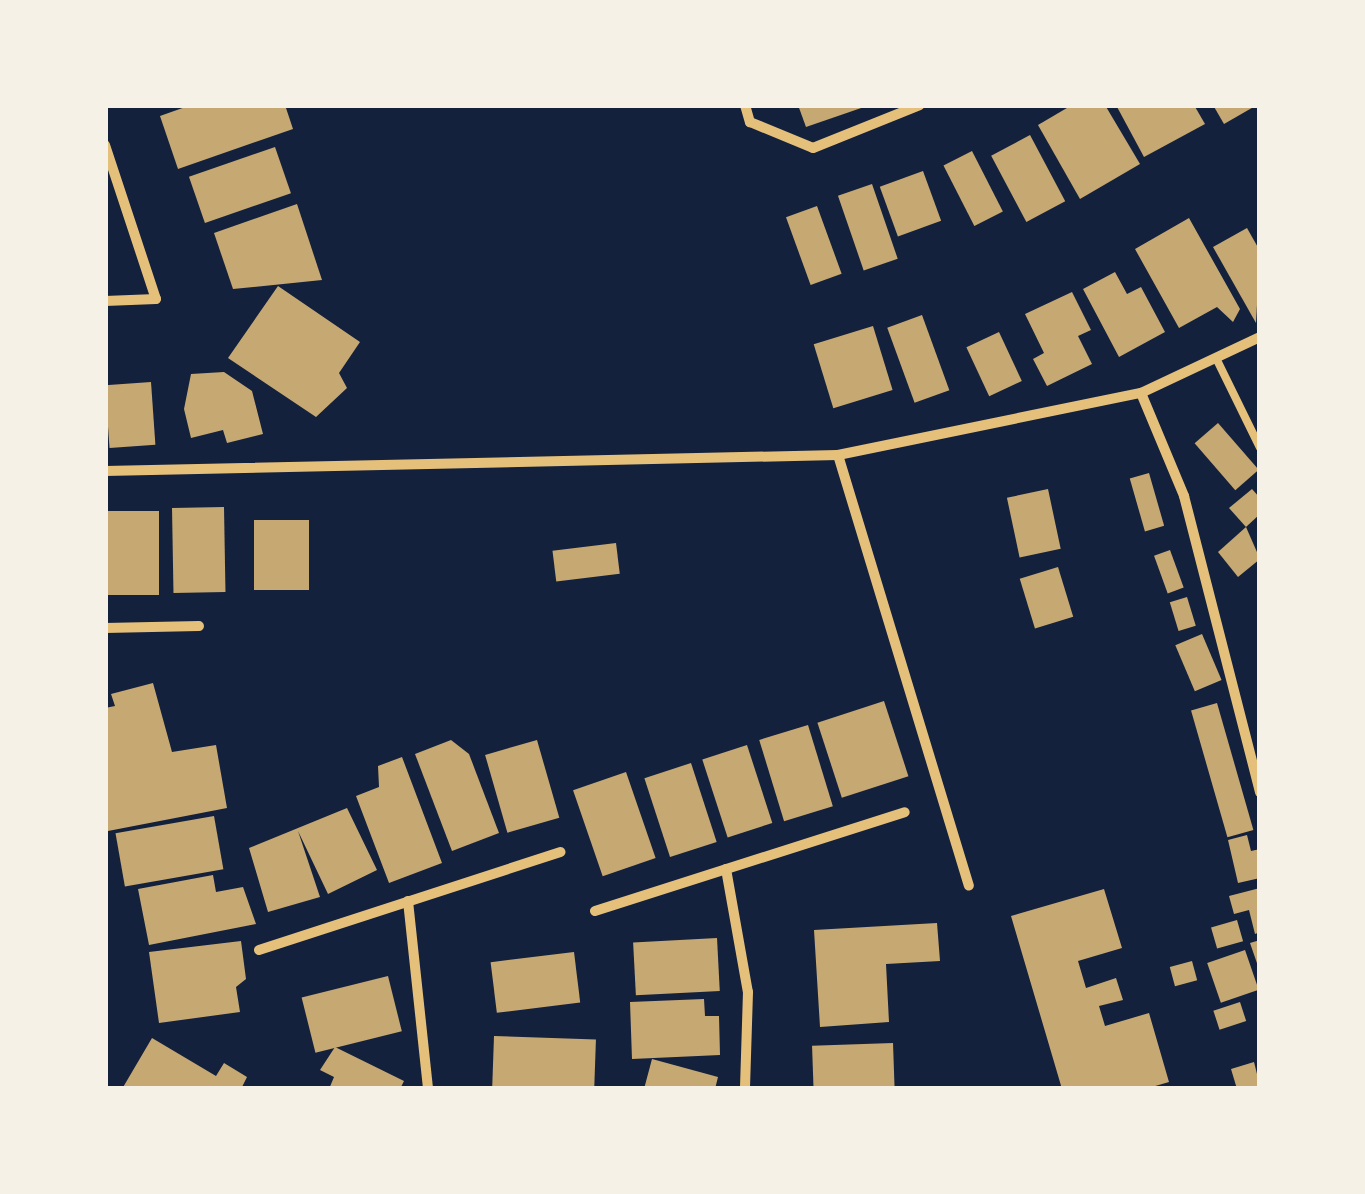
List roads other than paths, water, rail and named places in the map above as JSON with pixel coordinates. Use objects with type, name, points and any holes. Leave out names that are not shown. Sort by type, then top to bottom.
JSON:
[{"type":"street","points":[[745,105],[750,122],[813,148],[920,105]]},
{"type":"street","points":[[105,145],[156,299],[105,301]]},
{"type":"street","points":[[105,471],[838,456],[1141,394],[1260,337]]},
{"type":"street","points":[[1141,394],[1184,496],[1260,792]]},
{"type":"street","points":[[838,456],[970,886]]},
{"type":"street","points":[[105,628],[199,626]]},
{"type":"street","points":[[595,910],[905,812]]},
{"type":"street","points":[[259,950],[560,852]]},
{"type":"street","points":[[726,869],[748,992],[745,1089]]},
{"type":"street","points":[[408,901],[428,1089]]},
{"type":"lane","points":[[1216,358],[1260,448]]}]
